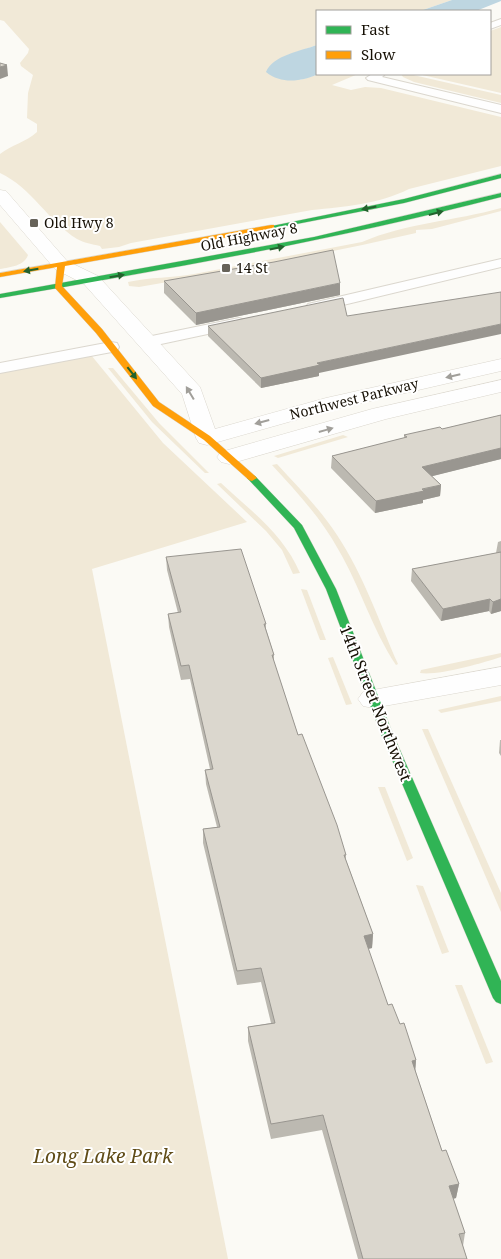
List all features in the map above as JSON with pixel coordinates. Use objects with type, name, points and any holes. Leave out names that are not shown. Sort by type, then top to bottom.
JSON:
[{"type":"street","name":"Old Highway 8","points":[[0,275],[252,232],[404,201],[501,176]]},
{"type":"street","points":[[0,195],[62,265],[91,280],[192,392],[207,438]]},
{"type":"street","name":"Old Highway 8","points":[[0,296],[239,255],[392,224],[501,195]]},
{"type":"street","points":[[58,286],[62,265]]},
{"type":"street","name":"14th Street Northwest","points":[[58,286],[111,347],[156,404],[207,438],[229,457],[298,526],[331,589],[386,734],[501,998]]},
{"type":"street","points":[[111,347],[147,342]]},
{"type":"street","name":"Northwest Parkway","points":[[207,438],[326,405],[501,365]]},
{"type":"street","name":"Northwest Parkway","points":[[229,457],[380,414],[501,386]]},
{"type":"street","points":[[373,699],[501,676]]},
{"type":"lane","points":[[378,75],[372,78],[501,109]]},
{"type":"lane","points":[[295,311],[501,264]]},
{"type":"lane","points":[[147,342],[258,319]]},
{"type":"lane","points":[[0,368],[111,347]]},
{"type":"green space","points":[[0,0],[452,0],[423,10],[316,10],[316,45],[288,55],[300,80],[316,75],[356,75],[332,85],[351,90],[365,87],[381,88],[501,117],[501,166],[409,189],[374,201],[312,210],[102,249],[100,246],[80,240],[67,232],[21,187],[0,173],[0,154],[37,132],[37,124],[27,118],[28,93],[33,75],[21,66],[20,63],[29,49],[4,21],[0,20]]},
{"type":"green space","points":[[501,27],[501,93],[422,75],[491,75],[491,31]]},
{"type":"green space","points":[[402,75],[413,75],[501,95],[501,103],[414,82]]},
{"type":"green space","points":[[501,208],[501,211],[432,229],[416,230],[416,233],[313,255],[139,287],[129,286],[128,282],[194,274],[362,242],[396,230]]},
{"type":"green space","points":[[0,222],[28,255],[20,264],[0,269]]},
{"type":"green space","name":"Long Lake Park","points":[[91,355],[163,443],[247,522],[92,569],[228,1259],[0,1259],[0,373]]},
{"type":"green space","points":[[108,368],[113,368],[159,423],[209,473],[205,473],[152,422]]},
{"type":"green space","points":[[343,435],[348,437],[278,458],[274,456]]},
{"type":"green space","points":[[277,464],[308,498],[337,535],[363,582],[398,664],[396,665],[380,637],[346,563],[324,526],[272,465]]},
{"type":"green space","points":[[221,483],[255,513],[276,535],[293,559],[300,573],[293,574],[282,550],[266,531],[217,484]]},
{"type":"green space","points":[[301,589],[307,590],[326,640],[320,640]]},
{"type":"green space","points":[[501,653],[501,657],[448,671],[420,673],[421,670]]},
{"type":"green space","points":[[333,657],[352,704],[346,705],[328,658]]},
{"type":"green space","points":[[501,696],[501,701],[441,713],[438,710]]},
{"type":"green space","points":[[422,729],[428,729],[501,893],[501,912]]},
{"type":"green space","points":[[378,787],[385,787],[413,858],[407,861]]},
{"type":"green space","points":[[416,885],[423,886],[449,952],[442,954]]},
{"type":"green space","points":[[455,985],[462,985],[493,1062],[486,1064]]},
{"type":"water","points":[[452,0],[501,0],[478,10],[423,10]]},
{"type":"water","points":[[316,45],[316,75],[299,80],[285,80],[266,72],[275,61]]},
{"type":"building","points":[[333,250],[340,283],[196,313],[164,281],[274,262]]},
{"type":"building","points":[[501,292],[501,324],[317,363],[320,365],[261,378],[208,326],[343,298],[347,316]]},
{"type":"building","points":[[501,415],[501,448],[422,467],[441,485],[422,489],[424,491],[376,501],[332,456],[407,437],[404,435],[440,427],[442,429]]},
{"type":"building","points":[[241,549],[266,624],[264,624],[274,655],[272,655],[298,735],[302,734],[337,825],[346,855],[344,855],[373,934],[364,936],[388,1005],[392,1004],[400,1024],[404,1023],[416,1060],[412,1061],[442,1151],[446,1150],[459,1184],[449,1186],[465,1233],[459,1234],[467,1259],[363,1259],[323,1115],[271,1124],[248,1027],[275,1023],[261,968],[237,971],[203,829],[220,827],[205,770],[213,769],[189,665],[181,666],[168,614],[181,612],[166,557]]},
{"type":"building","points":[[501,552],[501,599],[493,602],[490,599],[443,609],[412,569]]},
{"type":"traffic: fast","points":[[271,227],[404,201],[501,176]]},
{"type":"traffic: fast","points":[[0,296],[252,252],[377,226],[501,195]]},
{"type":"traffic: fast","points":[[252,478],[298,527],[331,589],[387,734],[501,998]]},
{"type":"traffic: slow","points":[[0,275],[271,227]]},
{"type":"traffic: slow","points":[[61,265],[58,286],[99,331],[156,404],[207,438],[252,478]]},
{"type":"place","name":"Old Hwy 8","points":[[34,223]]},
{"type":"place","name":"14 St","points":[[226,268]]}]
